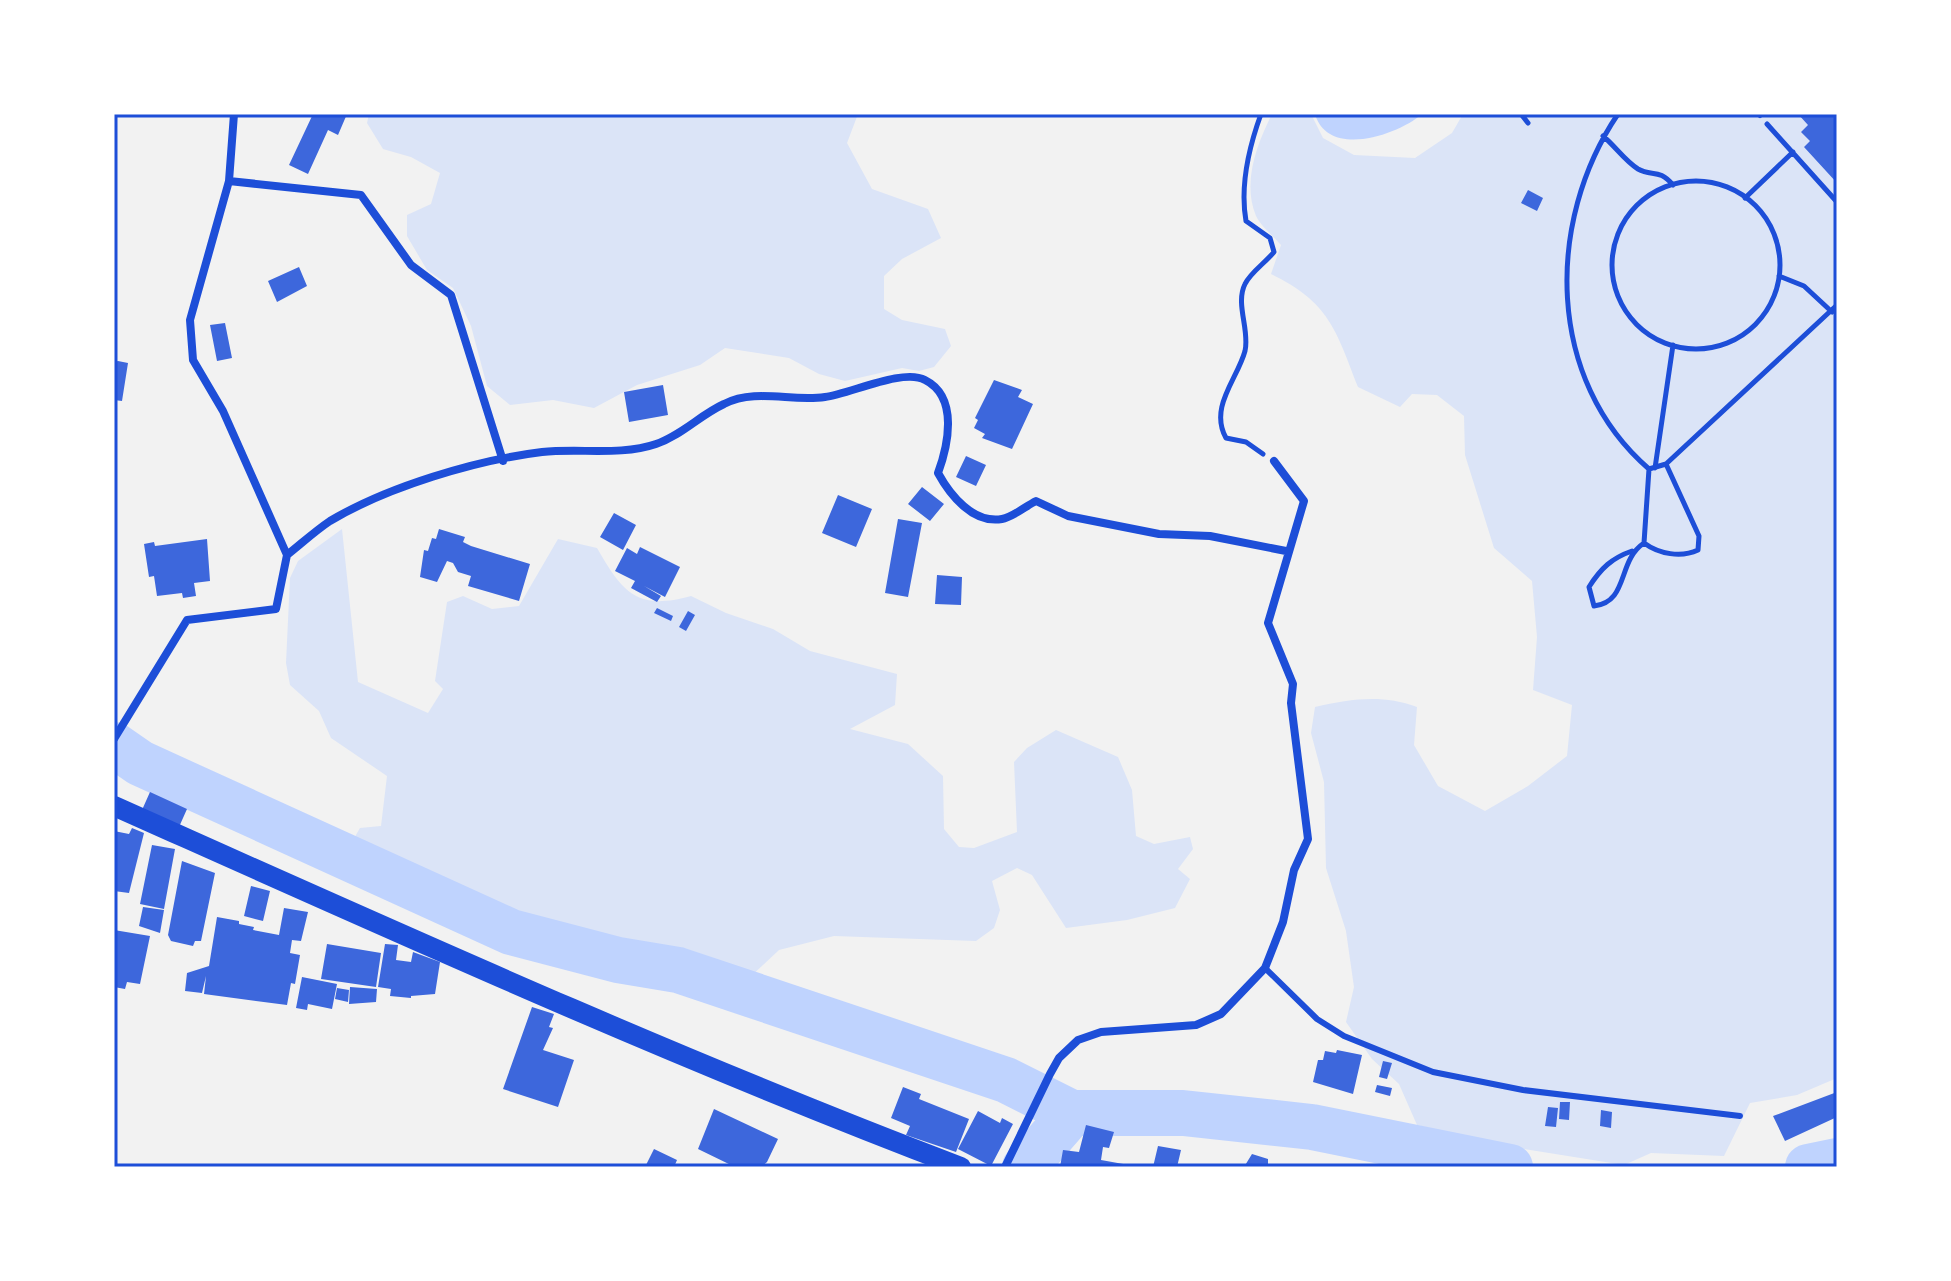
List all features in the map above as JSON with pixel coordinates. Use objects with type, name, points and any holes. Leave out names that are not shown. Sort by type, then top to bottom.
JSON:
[{"type":"main road","points":[[114,806],[576,1011],[839,1121],[961,1167]]},
{"type":"street","points":[[114,739],[187,620],[276,609],[287,555],[223,411],[193,360],[190,320],[229,181],[234,114]]},
{"type":"street","points":[[229,181],[361,195],[411,265],[451,295],[503,461]]},
{"type":"street","points":[[287,555],[330,522],[433,477],[539,452],[654,445],[680,434],[723,404],[750,395],[824,398],[904,377],[925,380],[942,397],[948,419],[948,446],[938,473],[949,493],[978,517],[1002,519],[1036,501],[1068,516],[1159,534],[1210,536],[1286,551]]},
{"type":"street","points":[[1005,1167],[1059,1058],[1078,1040],[1101,1032],[1196,1025],[1221,1014],[1265,968],[1283,922],[1294,870],[1308,839],[1291,703],[1293,684],[1268,623],[1286,551],[1304,501],[1274,461]]},
{"type":"lane","points":[[1265,968],[1317,1019],[1344,1036],[1433,1072],[1523,1090],[1740,1116]]},
{"type":"path","points":[[1261,114],[1248,164],[1243,204],[1246,221],[1270,238],[1274,252],[1245,283],[1241,298],[1246,321],[1245,351],[1221,405],[1221,430],[1226,438],[1246,442],[1274,461]]},
{"type":"path","points":[[1521,114],[1528,123]]},
{"type":"path","points":[[1618,114],[1588,163],[1573,210],[1565,275],[1576,362],[1595,401],[1634,456],[1652,469]]},
{"type":"path","points":[[1760,115],[1837,202]]},
{"type":"path","points":[[1603,136],[1635,167],[1642,171],[1658,172],[1673,185]]},
{"type":"path","points":[[1745,198],[1793,152]]},
{"type":"path","points":[[1708,182],[1735,191],[1757,208],[1773,231],[1781,259],[1767,313],[1747,333],[1722,346],[1695,350],[1673,345],[1644,332],[1625,312],[1614,287],[1611,260],[1618,233],[1632,210],[1653,192],[1673,185],[1708,182]]},
{"type":"path","points":[[1779,276],[1804,286],[1832,312]]},
{"type":"path","points":[[1652,469],[1666,464],[1837,305]]},
{"type":"path","points":[[1644,543],[1652,469],[1673,345]]},
{"type":"path","points":[[1644,543],[1652,549],[1687,556],[1698,550],[1699,536],[1666,464]]},
{"type":"path","points":[[1632,551],[1618,595],[1608,605],[1594,606],[1589,587],[1600,570],[1616,557],[1644,543]]},
{"type":"shaded area","points":[[369,114],[858,114],[847,143],[872,189],[928,209],[941,238],[902,259],[884,276],[884,309],[902,320],[945,329],[951,346],[934,367],[919,371],[902,368],[845,381],[819,374],[789,358],[725,348],[700,365],[637,385],[594,408],[553,400],[510,405],[487,386],[471,326],[453,288],[427,270],[407,236],[407,215],[431,204],[440,173],[411,157],[383,149],[367,123]]},
{"type":"shaded area","points":[[1272,114],[1311,114],[1323,138],[1354,155],[1415,158],[1452,133],[1463,114],[1837,114],[1837,1078],[1797,1095],[1750,1103],[1724,1156],[1651,1153],[1624,1165],[1506,1146],[1417,1125],[1399,1084],[1372,1059],[1346,1022],[1354,987],[1346,931],[1326,868],[1324,782],[1311,733],[1315,707],[1366,699],[1391,700],[1417,707],[1414,745],[1438,786],[1485,811],[1528,786],[1567,756],[1572,705],[1533,690],[1537,637],[1532,581],[1494,548],[1465,455],[1464,416],[1437,395],[1412,394],[1400,407],[1358,387],[1336,334],[1318,307],[1306,295],[1271,274],[1281,245],[1256,216],[1250,190],[1257,150]]},
{"type":"shaded area","points":[[342,529],[358,682],[428,713],[443,689],[435,681],[447,602],[463,596],[492,609],[519,606],[558,539],[597,548],[624,587],[644,599],[673,600],[691,596],[726,613],[773,629],[810,651],[897,674],[895,705],[850,729],[908,744],[943,776],[944,829],[959,847],[974,848],[1017,832],[1014,762],[1027,748],[1056,730],[1118,757],[1132,790],[1136,836],[1154,844],[1190,837],[1193,849],[1178,869],[1190,879],[1175,908],[1127,920],[1066,928],[1032,875],[1017,868],[992,881],[1000,910],[994,928],[976,941],[834,936],[779,950],[746,981],[556,938],[476,910],[348,849],[360,828],[381,826],[387,776],[331,738],[319,711],[290,685],[286,663],[290,578],[298,561]]},
{"type":"water","points":[[1315,114],[1422,114],[1381,135],[1348,139],[1334,136],[1322,128]]},
{"type":"building","points":[[313,114],[347,114],[338,135],[328,130],[308,174],[289,165]]},
{"type":"building","points":[[1798,114],[1837,114],[1837,183],[1804,147],[1810,141],[1801,132],[1808,125]]},
{"type":"building","points":[[1528,190],[1543,198],[1537,211],[1521,203]]},
{"type":"building","points":[[299,267],[307,286],[277,302],[268,281]]},
{"type":"building","points":[[225,323],[232,358],[217,361],[210,325]]},
{"type":"building","points":[[114,362],[128,363],[122,401],[114,400]]},
{"type":"building","points":[[994,380],[1022,390],[1018,397],[1033,404],[1012,449],[982,438],[985,434],[974,428],[978,420],[975,418]]},
{"type":"building","points":[[663,385],[668,415],[629,422],[624,392]]},
{"type":"building","points":[[966,456],[986,465],[976,486],[956,477]]},
{"type":"building","points":[[922,487],[944,504],[930,521],[908,504]]},
{"type":"building","points":[[838,495],[872,509],[856,547],[822,533]]},
{"type":"building","points":[[614,513],[636,525],[623,550],[600,537]]},
{"type":"building","points":[[898,519],[922,523],[908,597],[885,593]]},
{"type":"building","points":[[439,529],[465,537],[463,542],[471,546],[530,564],[519,601],[468,586],[471,576],[458,572],[453,563],[447,561],[437,582],[420,577],[424,550],[428,551]]},
{"type":"building","points":[[207,539],[210,581],[194,583],[196,596],[183,598],[182,593],[157,596],[154,576],[149,577],[144,544],[154,542],[155,546]]},
{"type":"building","points":[[640,547],[680,567],[665,597],[644,586],[661,596],[657,602],[631,588],[635,581],[615,571],[627,548],[637,554]]},
{"type":"building","points":[[937,575],[962,577],[961,605],[935,604]]},
{"type":"building","points":[[657,608],[673,616],[671,621],[654,613]]},
{"type":"building","points":[[688,611],[695,615],[686,631],[679,627]]},
{"type":"building","points":[[150,792],[187,809],[179,827],[142,810]]},
{"type":"building","points":[[132,828],[144,833],[129,893],[114,891],[114,831],[129,834]]},
{"type":"building","points":[[152,845],[175,849],[164,909],[140,904]]},
{"type":"building","points":[[182,861],[215,873],[201,941],[195,941],[193,946],[171,941],[168,935]]},
{"type":"building","points":[[251,886],[270,891],[263,921],[244,916]]},
{"type":"building","points":[[143,907],[164,910],[160,933],[139,926]]},
{"type":"building","points":[[284,908],[308,912],[301,941],[292,940],[290,953],[300,955],[295,984],[291,983],[287,1005],[204,994],[206,976],[202,993],[185,991],[187,973],[209,966],[217,917],[239,921],[239,924],[254,927],[253,930],[279,935]]},
{"type":"building","points":[[114,930],[150,936],[140,984],[127,982],[125,989],[114,987]]},
{"type":"building","points":[[327,944],[381,953],[376,987],[321,979]]},
{"type":"building","points":[[385,944],[398,945],[396,960],[411,962],[413,952],[440,962],[435,994],[411,998],[390,996],[391,989],[378,987]]},
{"type":"building","points":[[302,977],[337,984],[332,1009],[308,1004],[307,1010],[296,1008]]},
{"type":"building","points":[[350,987],[377,989],[376,1002],[349,1004]]},
{"type":"building","points":[[337,988],[349,990],[348,1002],[335,999]]},
{"type":"building","points":[[532,1007],[554,1014],[549,1027],[553,1028],[543,1050],[574,1060],[558,1107],[503,1089]]},
{"type":"building","points":[[1337,1050],[1362,1055],[1353,1094],[1313,1082],[1318,1060],[1323,1060],[1325,1051],[1336,1053]]},
{"type":"building","points":[[1383,1061],[1392,1063],[1387,1079],[1379,1077]]},
{"type":"building","points":[[1377,1085],[1392,1088],[1390,1096],[1375,1092]]},
{"type":"building","points":[[903,1087],[921,1094],[919,1099],[969,1119],[956,1152],[906,1135],[910,1126],[891,1118]]},
{"type":"building","points":[[1837,1092],[1837,1117],[1785,1141],[1773,1116]]},
{"type":"building","points":[[1560,1102],[1570,1102],[1569,1120],[1559,1119]]},
{"type":"building","points":[[1548,1107],[1558,1108],[1556,1127],[1545,1126]]},
{"type":"building","points":[[714,1109],[778,1139],[767,1162],[761,1167],[735,1167],[698,1149]]},
{"type":"building","points":[[1601,1110],[1612,1112],[1611,1128],[1600,1126]]},
{"type":"building","points":[[978,1111],[1000,1123],[1002,1118],[1013,1124],[991,1166],[958,1149]]},
{"type":"building","points":[[1086,1125],[1114,1132],[1109,1148],[1103,1147],[1101,1160],[1140,1167],[1060,1167],[1063,1150],[1079,1152]]},
{"type":"building","points":[[1158,1146],[1181,1150],[1177,1167],[1153,1167]]},
{"type":"building","points":[[654,1149],[677,1160],[674,1167],[645,1167]]},
{"type":"building","points":[[1252,1154],[1268,1159],[1268,1167],[1244,1167]]},
{"type":"waterway","points":[[114,745],[140,763],[511,932],[618,960],[678,970],[1006,1080],[1072,1113],[1183,1113],[1312,1127],[1510,1167]]},
{"type":"waterway","points":[[1025,1167],[1072,1113]]},
{"type":"waterway","points":[[1808,1167],[1837,1161]]}]
